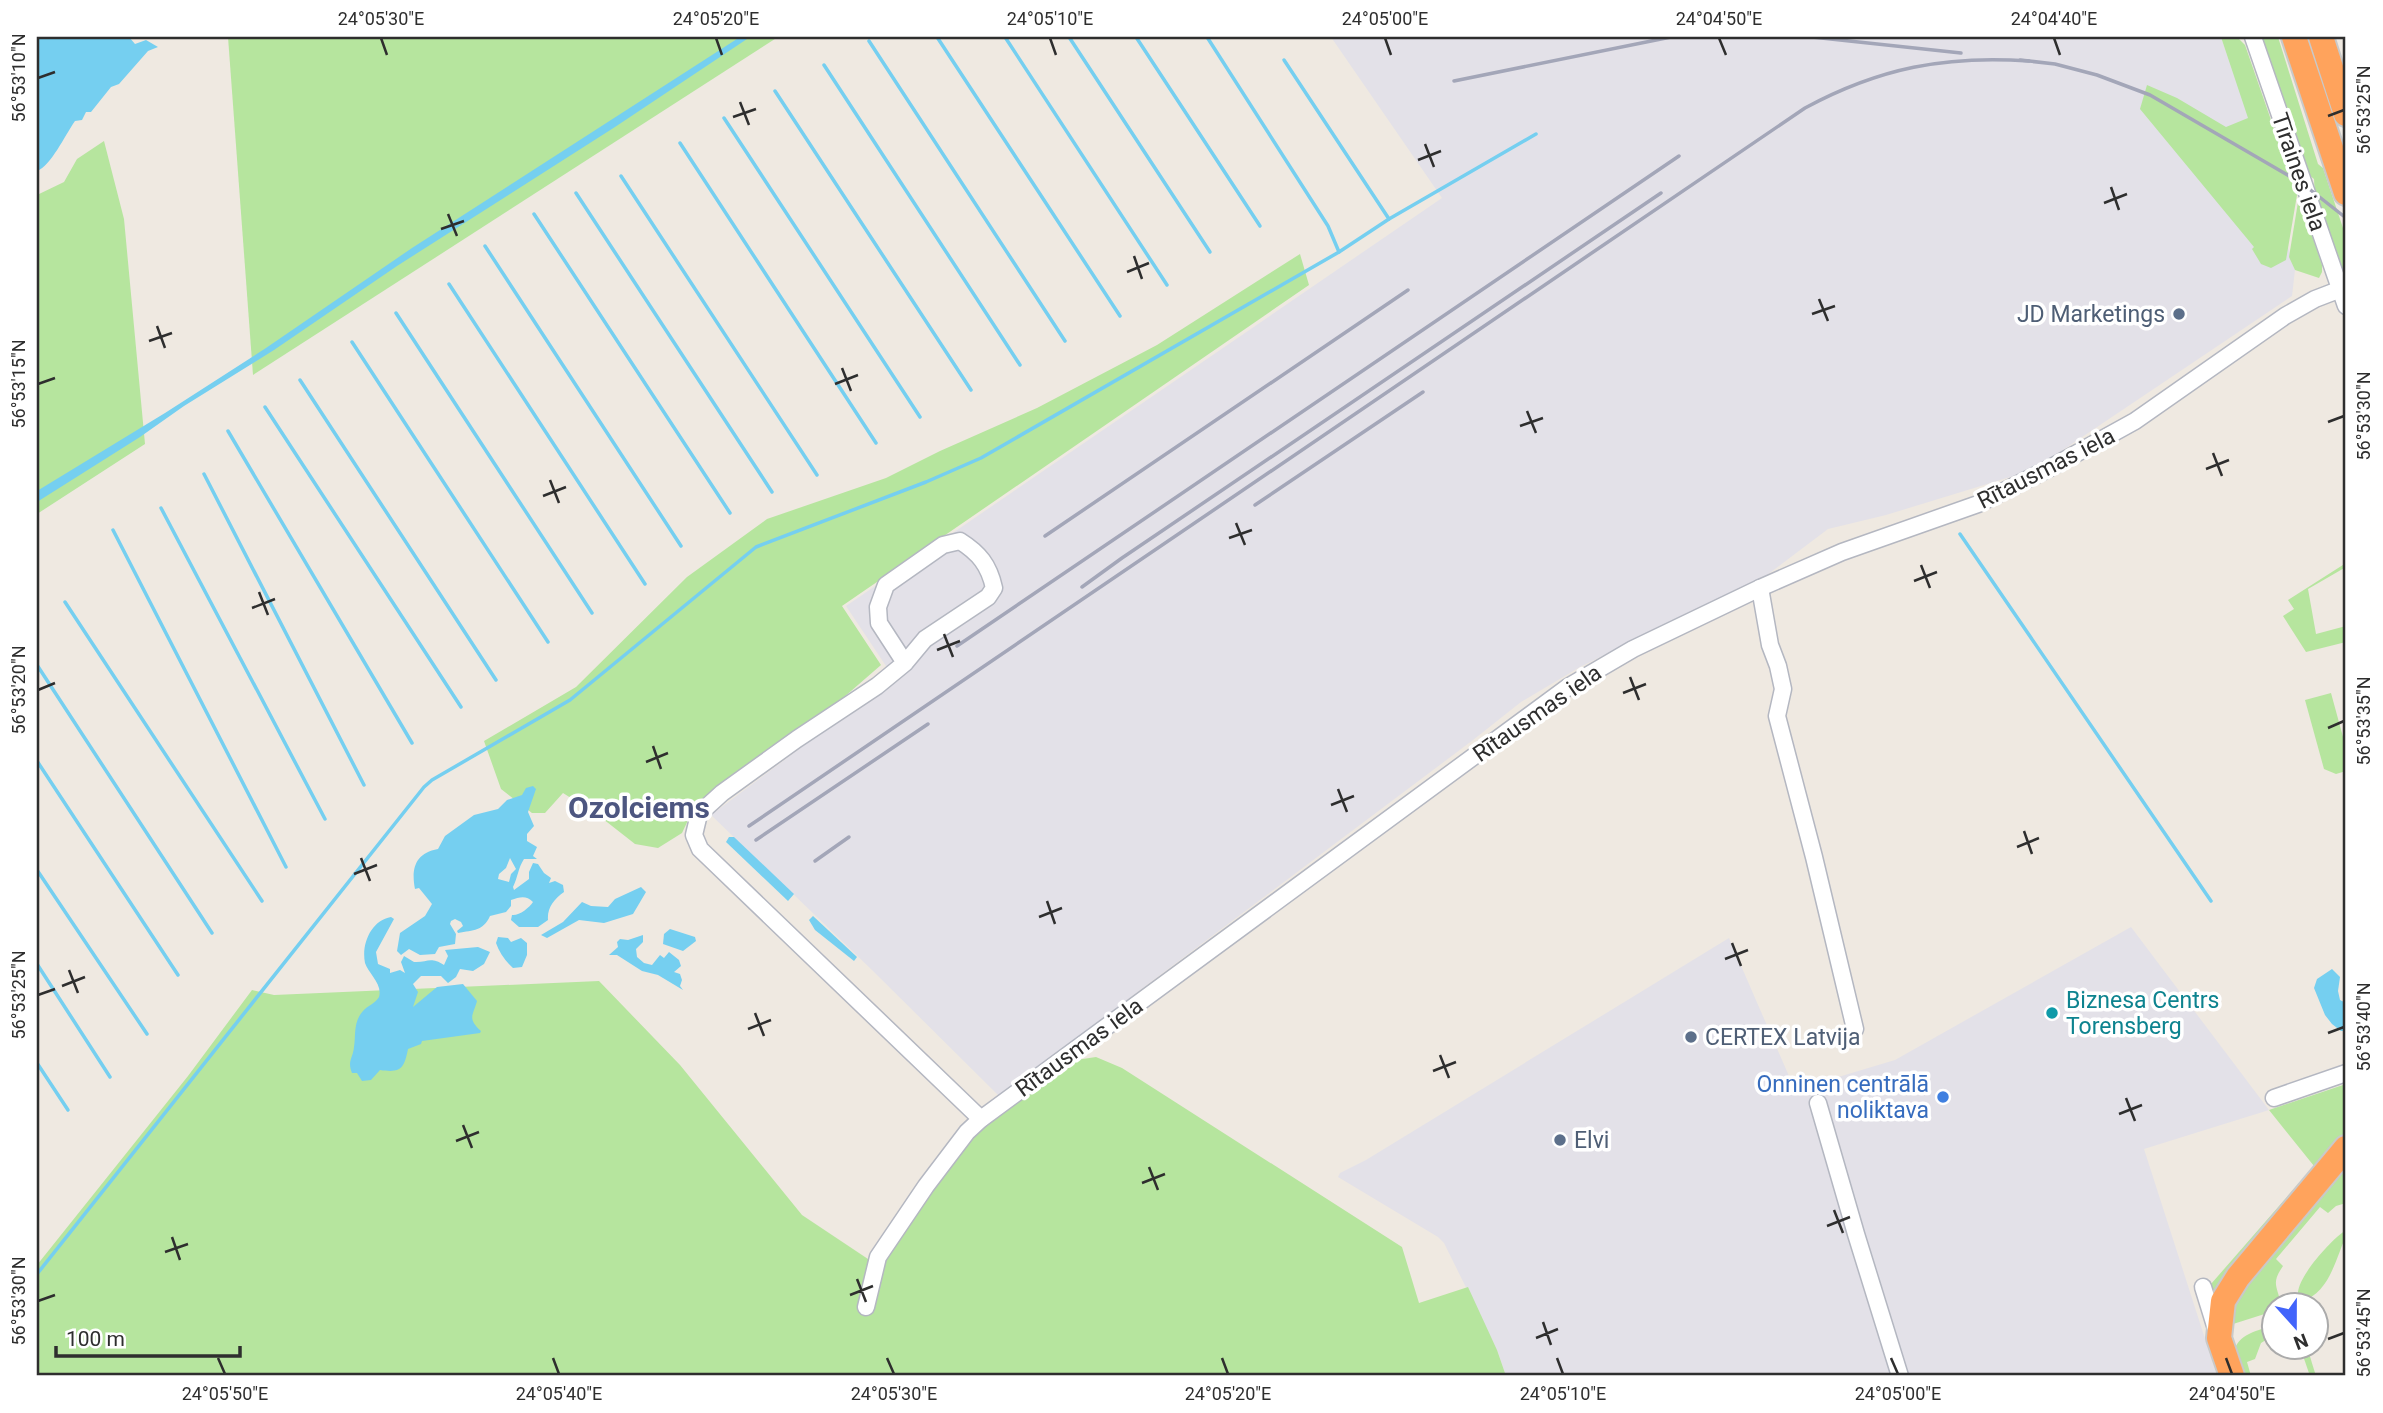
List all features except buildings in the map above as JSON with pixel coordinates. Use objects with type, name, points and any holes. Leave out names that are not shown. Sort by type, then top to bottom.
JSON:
[{"type":"highway","points":[[2294,37],[2346,193]]},
{"type":"highway","points":[[2321,37],[2346,114]]},
{"type":"highway","points":[[2232,1376],[2219,1338],[2223,1301],[2238,1278],[2346,1148]]},
{"type":"street","name":"Tīraines iela","points":[[2253,37],[2346,306]]},
{"type":"street","name":"Rītausmas iela","points":[[866,1307],[878,1257],[926,1186],[967,1132],[981,1119],[1568,687],[1633,649],[1760,588],[1843,552],[1978,504],[2050,468],[2125,427],[2285,316],[2340,289]]},
{"type":"street","points":[[905,663],[879,623],[878,607],[886,585],[943,545],[960,541],[977,552],[990,571],[994,588],[988,597],[925,639],[905,663],[877,686],[722,793],[699,814],[694,835],[700,849],[981,1119]]},
{"type":"street","points":[[1760,588],[1770,645],[1783,689],[1777,716],[1855,1030]]},
{"type":"street","points":[[2274,1098],[2346,1073]]},
{"type":"street","points":[[1818,1102],[1900,1376]]},
{"type":"street","points":[[2203,1287],[2219,1338]]},
{"type":"shaded area","points":[[1331,37],[2221,37],[2249,118],[2295,270],[2292,296],[2033,470],[1886,515],[1828,529],[1767,575],[1580,667],[1521,702],[999,1096],[711,815],[894,678],[846,606],[1442,198]]},
{"type":"shaded area","points":[[2131,927],[2269,1110],[2144,1149],[2217,1376],[1506,1376],[1497,1350],[1444,1243],[1338,1177],[1340,1173],[1366,1160],[1729,938],[1795,1090],[1895,1060]]},
{"type":"green space","points":[[228,37],[778,37],[253,375]]},
{"type":"green space","points":[[2221,37],[2237,37],[2245,45],[2297,195],[2286,260],[2271,268],[2261,264],[2252,249],[2254,247],[2140,109],[2147,85],[2177,98],[2226,127],[2248,118]]},
{"type":"green space","points":[[2262,37],[2278,37],[2318,164],[2323,168],[2346,237],[2346,283],[2315,198],[2314,179],[2309,175]]},
{"type":"green space","points":[[104,141],[124,219],[145,444],[37,514],[37,195],[64,182],[77,159]]},
{"type":"green space","points":[[2299,196],[2322,265],[2319,278],[2295,270],[2289,257]]},
{"type":"green space","points":[[1300,254],[1309,285],[842,606],[881,665],[828,711],[690,816],[682,833],[658,848],[635,844],[598,815],[563,793],[545,813],[532,813],[501,789],[484,741],[576,687],[687,577],[767,519],[886,478],[1037,408],[1157,345]]},
{"type":"green space","points":[[2346,563],[2346,567],[2308,589],[2316,634],[2346,626],[2346,642],[2306,652],[2283,616],[2294,609],[2288,600]]},
{"type":"green space","points":[[2331,693],[2346,748],[2346,771],[2336,774],[2324,769],[2305,700]]},
{"type":"green space","points":[[599,981],[680,1065],[802,1215],[868,1259],[885,1259],[926,1195],[980,1129],[1076,1060],[1096,1057],[1122,1068],[1402,1247],[1419,1303],[1468,1287],[1506,1376],[37,1376],[37,1265],[188,1076],[252,990],[274,995]]},
{"type":"green space","points":[[2346,1084],[2346,1203],[2336,1206],[2328,1213],[2320,1207],[2276,1259],[2283,1266],[2276,1281],[2277,1290],[2260,1290],[2260,1315],[2230,1325],[2218,1316],[2211,1284],[2314,1166],[2269,1110]]},
{"type":"green space","points":[[2346,1230],[2326,1282],[2319,1290],[2299,1290],[2310,1267]]},
{"type":"green space","points":[[2260,1330],[2260,1346],[2255,1359],[2247,1362],[2251,1376],[2238,1376],[2234,1353],[2239,1341]]},
{"type":"green space","points":[[2304,1360],[2311,1360],[2316,1376],[2310,1376]]},
{"type":"water","points":[[37,37],[129,37],[135,44],[146,40],[158,47],[148,51],[119,84],[111,87],[91,112],[86,112],[82,120],[75,121],[53,157],[37,171]]},
{"type":"water","points":[[740,37],[750,37],[397,266],[274,350],[37,502],[37,491],[266,348],[412,248]]},
{"type":"water","points":[[533,786],[536,789],[528,812],[534,826],[527,834],[527,841],[537,847],[533,856],[537,859],[524,859],[513,887],[514,890],[529,879],[533,863],[538,864],[551,878],[549,883],[555,881],[563,885],[564,892],[552,904],[548,920],[538,927],[519,927],[511,920],[512,915],[524,911],[533,902],[525,897],[517,898],[511,900],[511,906],[506,912],[490,916],[484,925],[477,929],[458,933],[463,926],[461,922],[455,919],[451,921],[456,934],[455,944],[439,947],[435,954],[420,955],[409,949],[401,955],[397,951],[400,933],[425,916],[432,904],[419,888],[415,889],[416,863],[424,854],[438,849],[445,836],[474,815],[498,809],[507,800],[522,795],[526,788]],"holes":[[[510,858],[516,869],[509,882],[498,879]]]},
{"type":"water","points":[[729,837],[734,837],[794,894],[788,901],[726,842]]},
{"type":"water","points":[[641,887],[646,892],[633,914],[604,923],[579,920],[547,938],[541,935],[563,922],[582,902],[591,906],[608,907],[615,899]]},
{"type":"water","points":[[813,916],[857,957],[854,961],[815,930],[809,920]]},
{"type":"water","points":[[391,917],[394,919],[376,952],[378,964],[390,969],[390,973],[400,970],[405,973],[401,962],[404,956],[414,962],[432,960],[444,965],[448,956],[445,950],[478,947],[490,952],[484,964],[473,971],[460,969],[456,977],[448,983],[441,976],[421,976],[413,984],[418,992],[413,1007],[437,987],[463,984],[477,1001],[473,1020],[481,1031],[422,1041],[421,1044],[408,1049],[403,1065],[397,1070],[380,1070],[371,1080],[362,1081],[357,1073],[352,1073],[350,1065],[356,1024],[363,1011],[378,999],[380,992],[365,963],[366,940],[378,923]]},
{"type":"water","points":[[670,929],[695,937],[696,941],[683,951],[663,944],[664,934]]},
{"type":"water","points":[[643,935],[643,942],[636,949],[637,957],[652,965],[660,955],[664,958],[669,952],[679,960],[681,966],[674,972],[680,974],[680,986],[683,990],[658,975],[642,971],[617,955],[609,955],[618,947],[617,942],[620,939],[628,940]]},
{"type":"water","points":[[498,937],[508,938],[511,942],[521,938],[527,943],[527,955],[522,967],[513,968],[505,959],[496,943]]},
{"type":"water","points":[[2332,969],[2340,977],[2340,1000],[2346,1003],[2346,1031],[2341,1031],[2325,1015],[2314,988],[2317,979]]},
{"type":"waterway","points":[[937,37],[1120,316]]},
{"type":"waterway","points":[[1005,37],[1167,285]]},
{"type":"waterway","points":[[1069,37],[1210,252]]},
{"type":"waterway","points":[[1136,37],[1260,226]]},
{"type":"waterway","points":[[1207,37],[1328,226],[1339,252]]},
{"type":"waterway","points":[[869,41],[1065,341]]},
{"type":"waterway","points":[[1284,60],[1389,219]]},
{"type":"waterway","points":[[824,65],[1020,365]]},
{"type":"waterway","points":[[775,91],[971,390]]},
{"type":"waterway","points":[[724,118],[920,417]]},
{"type":"waterway","points":[[37,1274],[432,780],[570,700],[756,547],[981,458],[1339,252],[1389,219],[1536,134]]},
{"type":"waterway","points":[[680,143],[876,443]]},
{"type":"waterway","points":[[621,176],[817,475]]},
{"type":"waterway","points":[[576,193],[772,492]]},
{"type":"waterway","points":[[534,214],[730,513]]},
{"type":"waterway","points":[[485,246],[681,546]]},
{"type":"waterway","points":[[449,284],[645,584]]},
{"type":"waterway","points":[[396,313],[592,613]]},
{"type":"waterway","points":[[352,342],[548,642]]},
{"type":"waterway","points":[[300,380],[496,680]]},
{"type":"waterway","points":[[265,407],[461,707]]},
{"type":"waterway","points":[[228,431],[412,743]]},
{"type":"waterway","points":[[204,474],[364,785]]},
{"type":"waterway","points":[[161,508],[325,819]]},
{"type":"waterway","points":[[113,530],[286,867]]},
{"type":"waterway","points":[[1960,534],[2211,901]]},
{"type":"waterway","points":[[65,602],[262,901]]},
{"type":"waterway","points":[[37,665],[212,933]]},
{"type":"waterway","points":[[37,761],[178,975]]},
{"type":"waterway","points":[[37,870],[147,1034]]},
{"type":"waterway","points":[[37,964],[110,1077]]},
{"type":"waterway","points":[[37,1063],[68,1110]]},
{"type":"railway","points":[[1454,81],[1671,37]]},
{"type":"railway","points":[[1812,37],[1961,53]]},
{"type":"railway","points":[[749,826],[1805,108],[1860,83],[1914,67],[1969,60],[2029,61]]},
{"type":"railway","points":[[2020,60],[2055,64],[2097,75],[2150,95],[2303,184],[2346,218]]},
{"type":"railway","points":[[957,646],[1679,156]]},
{"type":"railway","points":[[1082,587],[1661,193]]},
{"type":"railway","points":[[1045,536],[1408,290]]},
{"type":"railway","points":[[1255,505],[1423,392]]},
{"type":"railway","points":[[756,840],[928,724]]},
{"type":"railway","points":[[815,861],[849,837]]},
{"type":"place","name":"JD Marketings","points":[[2179,314]]},
{"type":"place","name":"Biznesa Centrs Torensberg","points":[[2052,1013]]},
{"type":"place","name":"CERTEX Latvija","points":[[1691,1037]]},
{"type":"place","name":"Onninen centrālā noliktava","points":[[1943,1097]]},
{"type":"place","name":"Elvi","points":[[1560,1140]]},
{"type":"district","name":"Ozolciems","points":[[639,808]]}]
